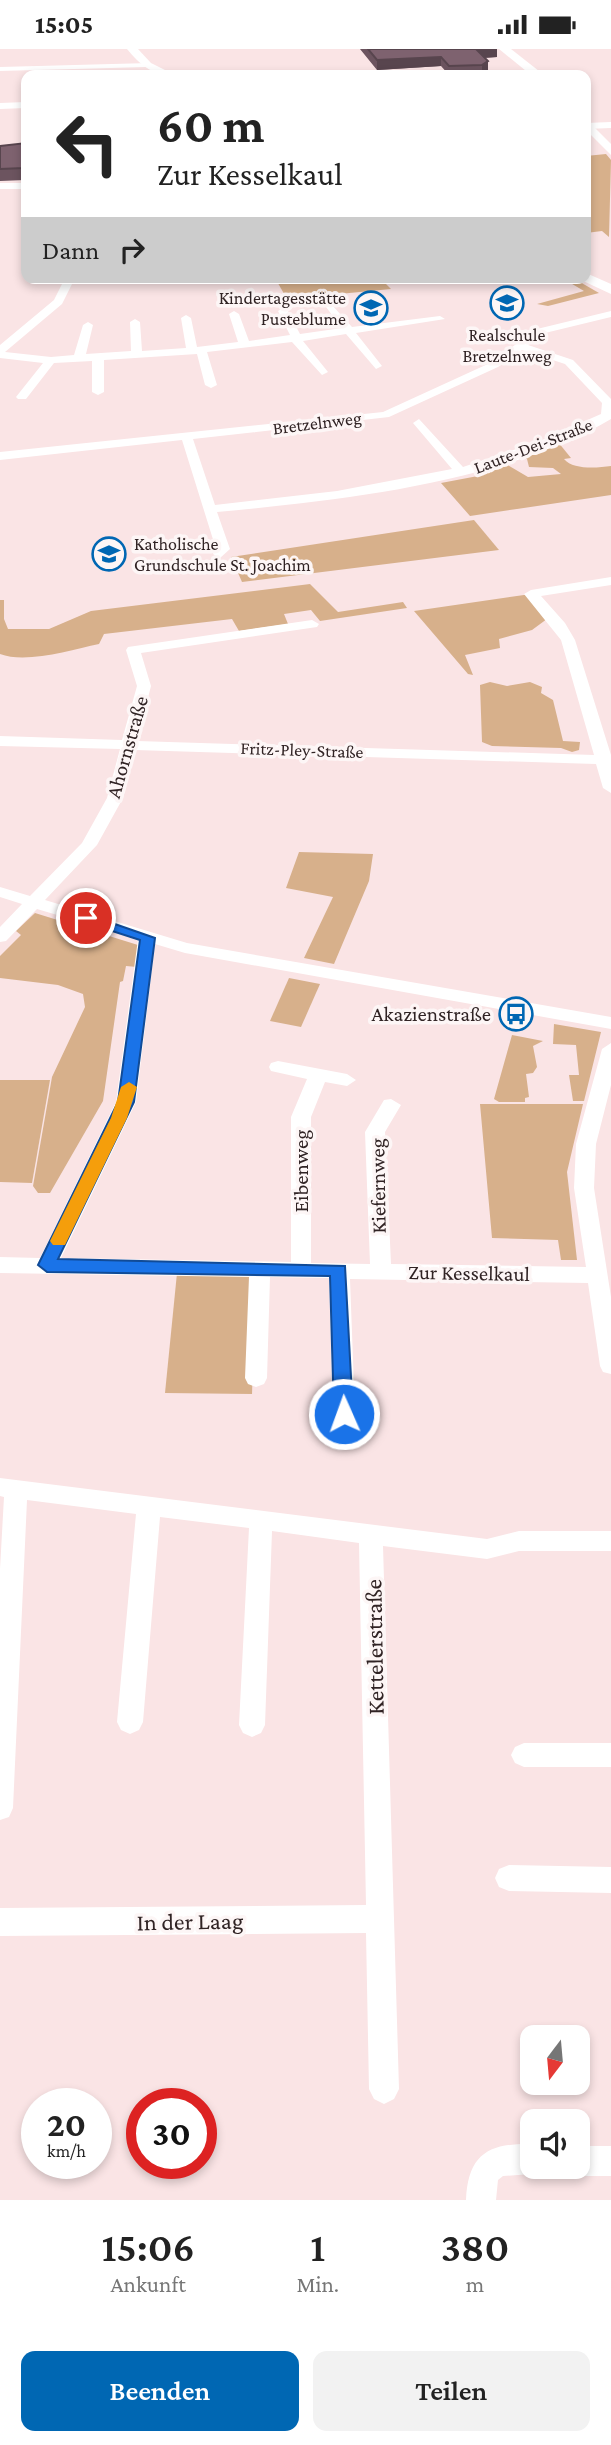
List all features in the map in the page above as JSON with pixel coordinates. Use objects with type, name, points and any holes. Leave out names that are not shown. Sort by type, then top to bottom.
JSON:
[{"type":"street","points":[[132,49],[148,65],[158,70]]},
{"type":"street","points":[[504,49],[531,70]]},
{"type":"street","points":[[0,69],[148,65]]},
{"type":"street","points":[[140,70],[148,65]]},
{"type":"street","points":[[0,104],[21,104]]},
{"type":"street","points":[[595,125],[611,137]]},
{"type":"street","points":[[595,125],[611,151]]},
{"type":"street","points":[[0,186],[21,185]]},
{"type":"street","points":[[591,280],[611,290]]},
{"type":"street","points":[[0,353],[58,302],[67,284]]},
{"type":"street","points":[[331,307],[376,366]]},
{"type":"street","points":[[283,311],[297,340],[322,372]]},
{"type":"street","points":[[234,314],[245,346]]},
{"type":"street","name":"Bretzelnweg","points":[[0,456],[187,438],[393,413],[494,365],[549,328],[611,314]]},
{"type":"street","points":[[186,319],[196,351],[211,384]]},
{"type":"street","points":[[0,353],[51,360],[196,351],[297,340],[348,330],[440,319]]},
{"type":"street","points":[[135,322],[137,353]]},
{"type":"street","points":[[79,358],[88,325]]},
{"type":"street","name":"Laute-Dei-Straße","points":[[209,509],[352,493],[462,473],[508,459],[607,416],[608,403],[605,398],[569,362],[520,346]]},
{"type":"street","points":[[98,356],[98,392]]},
{"type":"street","points":[[22,397],[51,360]]},
{"type":"street","name":"Laute-Dei-Straße","points":[[419,422],[462,473]]},
{"type":"street","points":[[187,438],[223,549],[220,554]]},
{"type":"street","points":[[531,594],[611,581]]},
{"type":"street","points":[[531,594],[560,626],[568,640],[607,760],[611,788]]},
{"type":"street","name":"Ahornstraße","points":[[0,937],[94,837],[115,798],[145,685],[131,647],[312,624]]},
{"type":"street","name":"Fritz-Pley-Straße","points":[[0,741],[607,760]]},
{"type":"street","points":[[0,892],[148,938],[242,959],[611,1023]]},
{"type":"street","points":[[47,1265],[126,1102],[148,938]]},
{"type":"street","points":[[610,1360],[584,1188],[584,1167],[586,1144],[611,1049]]},
{"type":"street","points":[[278,1067],[347,1080]]},
{"type":"street","name":"Eibenweg","points":[[301,1269],[301,1117],[318,1075]]},
{"type":"street","name":"Kiefernweg","points":[[381,1271],[375,1132],[391,1105]]},
{"type":"street","name":"Zur Kesselkaul","points":[[0,1265],[598,1275]]},
{"type":"street","points":[[256,1378],[260,1269]]},
{"type":"street","points":[[339,1270],[344,1414]]},
{"type":"street","points":[[0,1808],[8,1488],[261,1518],[486,1549],[519,1541],[611,1541]]},
{"type":"street","points":[[130,1722],[149,1504]]},
{"type":"street","points":[[252,1725],[261,1518]]},
{"type":"street","name":"Kettelerstraße","points":[[372,1535],[379,1919]]},
{"type":"street","points":[[524,1755],[611,1755]]},
{"type":"street","points":[[509,1878],[611,1880]]},
{"type":"street","points":[[379,1919],[384,2089]]},
{"type":"street","name":"In der Laag","points":[[0,1922],[379,1919]]},
{"type":"street","points":[[481,2200],[481,2181],[488,2168],[503,2159],[520,2159]]},
{"type":"street","points":[[590,2161],[611,2161]]},
{"type":"shaded area","points":[[606,154],[611,160],[609,237],[602,231],[591,232],[591,156]]},
{"type":"shaded area","points":[[278,284],[386,284],[391,289],[287,299]]},
{"type":"shaded area","points":[[572,284],[583,284],[599,293],[548,306],[537,304],[584,291]]},
{"type":"shaded area","points":[[558,442],[571,458],[564,459],[568,463],[592,468],[611,466],[611,495],[470,516],[441,483],[478,476],[506,464],[528,477],[561,474],[553,468],[529,467],[527,459],[520,457]]},
{"type":"shaded area","points":[[474,520],[499,550],[242,582],[231,557]]},
{"type":"shaded area","points":[[310,584],[338,612],[403,602],[407,608],[320,621],[311,610],[284,614],[288,624],[239,631],[232,619],[104,634],[99,644],[49,655],[11,657],[0,654],[0,600],[4,600],[4,619],[8,629],[49,629],[91,611]]},
{"type":"shaded area","points":[[531,594],[551,616],[532,630],[499,639],[500,648],[465,655],[473,675],[468,674],[414,611]]},
{"type":"shaded area","points":[[490,682],[507,686],[530,682],[542,687],[541,693],[553,700],[563,741],[580,742],[579,750],[572,752],[561,748],[492,746],[482,742],[480,685]]},
{"type":"shaded area","points":[[299,852],[373,854],[369,881],[334,964],[304,958],[333,897],[286,888]]},
{"type":"shaded area","points":[[35,913],[138,945],[137,967],[126,966],[123,981],[120,982],[103,1101],[50,1193],[38,1193],[33,1186],[52,1077],[85,1007],[83,994],[58,985],[0,978],[0,956],[21,935],[16,931]]},
{"type":"shaded area","points":[[289,978],[320,984],[301,1027],[270,1021]]},
{"type":"shaded area","points":[[554,1024],[601,1032],[584,1101],[573,1101],[569,1075],[579,1075],[576,1045],[553,1044]]},
{"type":"shaded area","points":[[512,1035],[543,1041],[533,1046],[537,1067],[533,1073],[526,1074],[529,1097],[525,1098],[525,1102],[499,1102],[494,1099]]},
{"type":"shaded area","points":[[0,1080],[50,1080],[32,1183],[0,1182]]},
{"type":"shaded area","points":[[480,1104],[583,1104],[567,1172],[577,1260],[561,1260],[558,1240],[492,1238]]},
{"type":"shaded area","points":[[177,1273],[256,1275],[252,1394],[165,1393]]},
{"type":"building","points":[[368,49],[476,49],[488,61],[482,65],[449,66],[441,57],[377,60]]},
{"type":"building","points":[[21,144],[21,168],[0,169],[0,146]]},
{"type":"slow traffic","points":[[59,1241],[119,1118],[129,1087]]},
{"type":"place","name":"Realschule Bretzelnweg","points":[[507,303]]},
{"type":"place","name":"Kindertagesstätte Pusteblume","points":[[371,308]]},
{"type":"place","name":"Katholische Grundschule St. Joachim","points":[[109,554]]},
{"type":"place","name":"Akazienstraße","points":[[516,1014]]},
{"type":"route","points":[[86,918],[148,938],[126,1102],[47,1265],[339,1270],[344,1414]]}]
